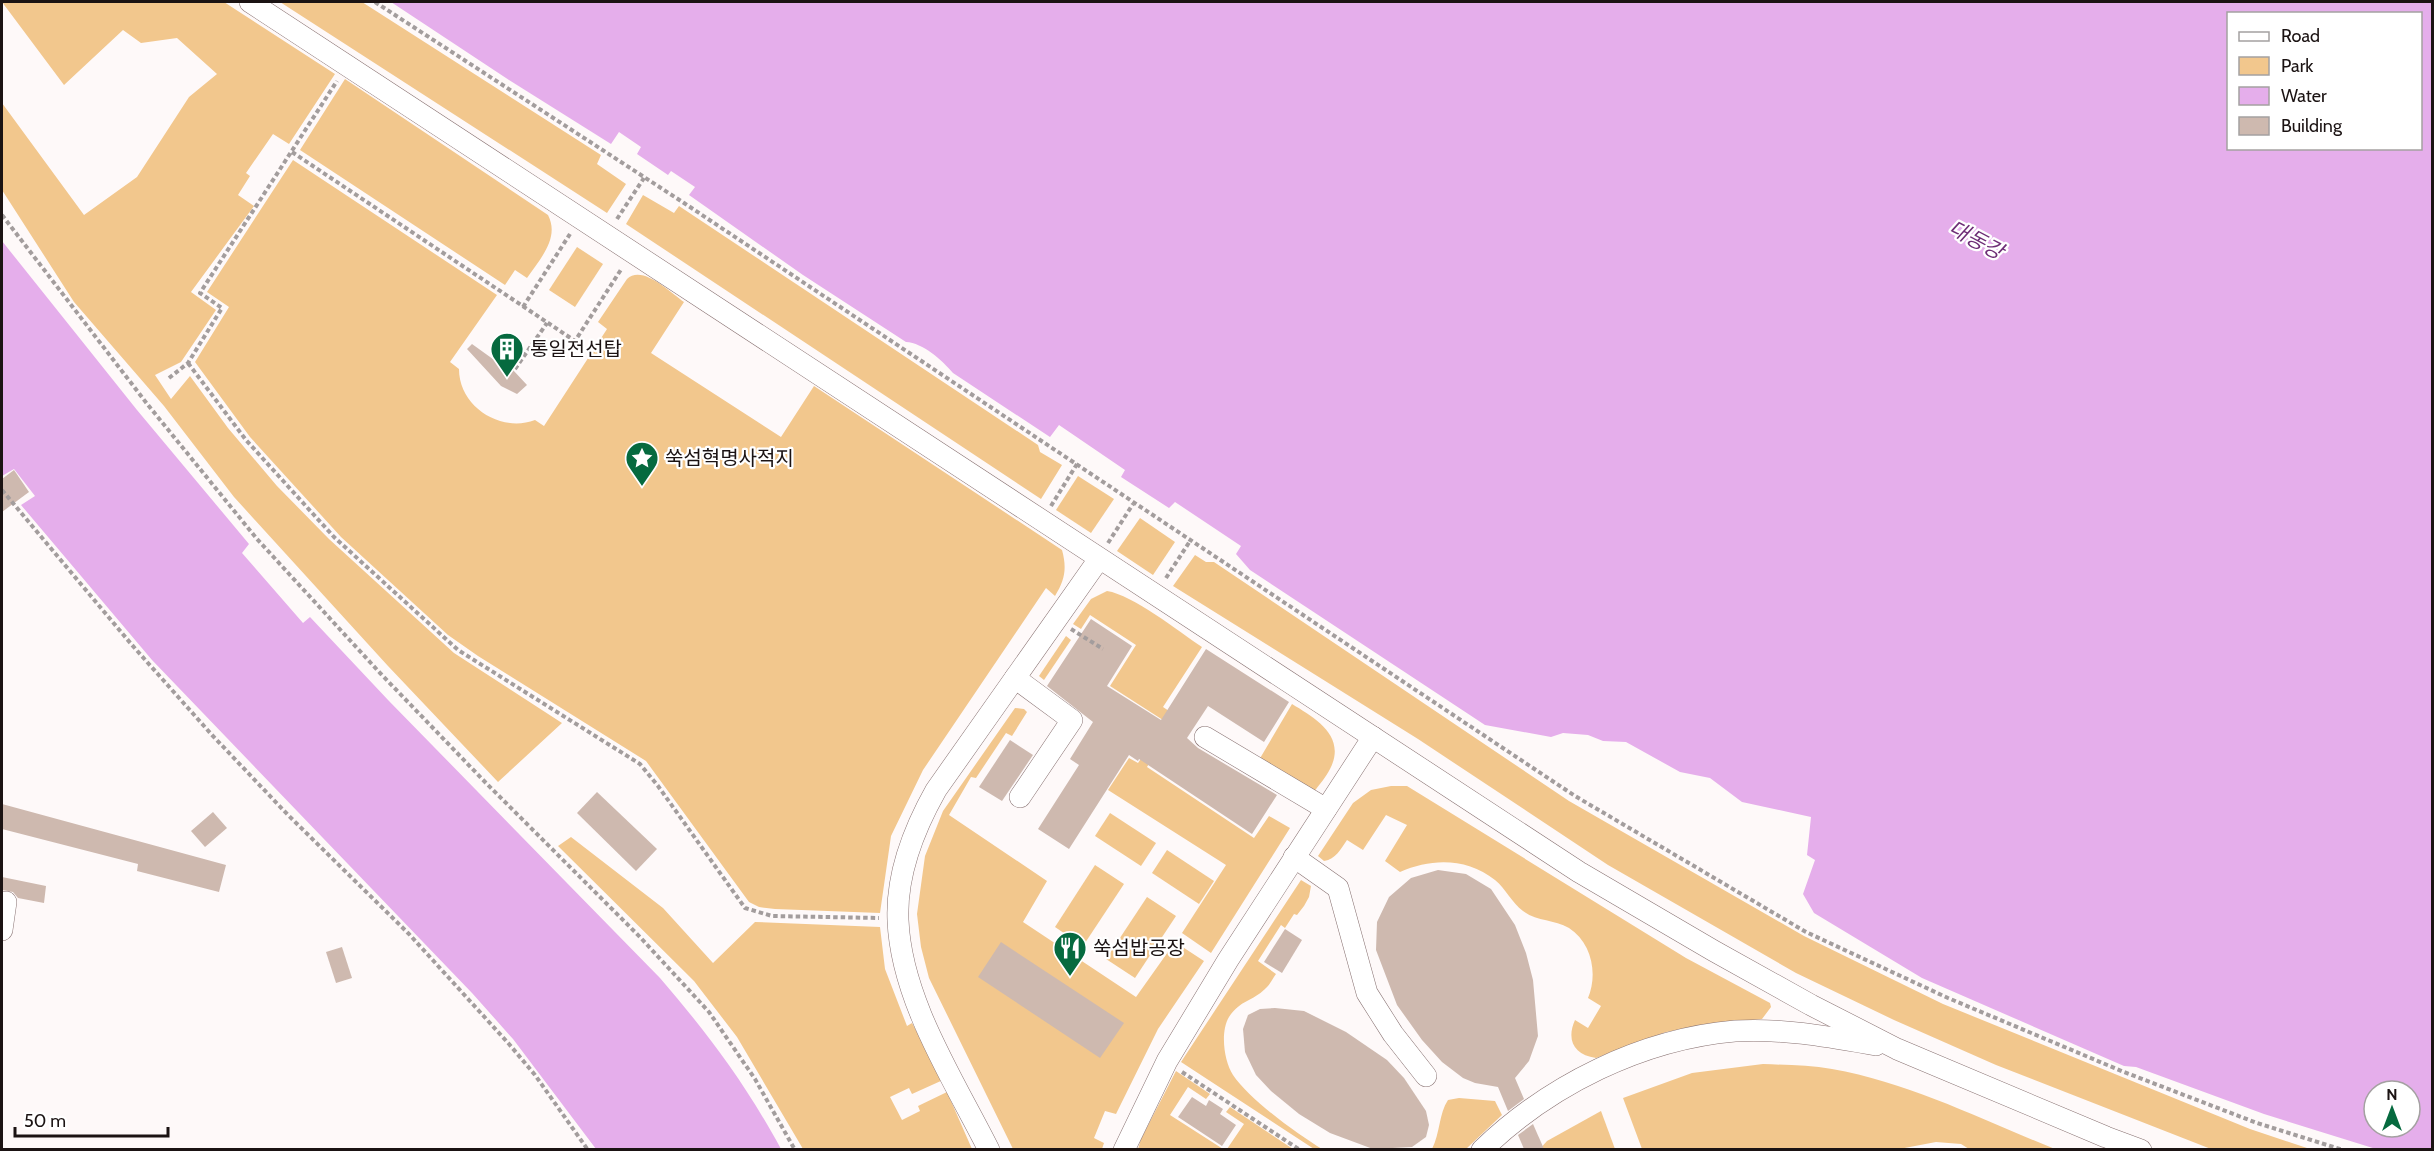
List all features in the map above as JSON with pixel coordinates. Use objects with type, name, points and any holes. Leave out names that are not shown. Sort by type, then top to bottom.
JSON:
[{"type":"street","points":[[250,2],[580,219],[1104,550],[1373,736],[1579,872],[1733,962],[1897,1049],[2102,1143],[2141,1149]]},
{"type":"street","points":[[989,1149],[926,1025],[908,980],[900,946],[897,918],[903,871],[920,819],[936,790],[1104,550]]},
{"type":"street","points":[[1015,678],[1072,720],[1020,797]]},
{"type":"street","points":[[1124,1149],[1167,1061],[1228,960],[1373,736]]},
{"type":"street","points":[[1205,737],[1326,809]]},
{"type":"street","points":[[1294,857],[1338,888],[1368,993],[1393,1035],[1426,1076]]},
{"type":"street","points":[[2,930],[6,902]]},
{"type":"street","points":[[1482,1149],[1534,1105],[1602,1068],[1637,1053],[1671,1043],[1735,1031],[1758,1031],[1815,1035],[1897,1049]]},
{"type":"path","points":[[375,2],[1077,464],[1133,504],[1575,796],[1806,932],[1948,998],[2124,1072],[2258,1123],[2343,1149]]},
{"type":"path","points":[[169,378],[188,363],[222,308],[200,293],[347,65]]},
{"type":"path","points":[[292,152],[575,341],[633,252]]},
{"type":"path","points":[[617,219],[644,178]]},
{"type":"path","points":[[2,215],[141,396],[257,539],[380,673],[640,937],[709,1012],[755,1079],[795,1149]]},
{"type":"path","points":[[523,307],[580,219]]},
{"type":"path","points":[[515,369],[547,323]]},
{"type":"path","points":[[188,363],[246,440],[334,537],[458,650],[640,764],[745,908],[772,916],[897,918]]},
{"type":"path","points":[[1052,504],[1077,464]]},
{"type":"path","points":[[2,490],[132,645],[212,735],[288,815],[409,934],[508,1044],[535,1075],[588,1149]]},
{"type":"path","points":[[1104,550],[1133,504]]},
{"type":"path","points":[[1166,580],[1190,541]]},
{"type":"path","points":[[1066,626],[1103,649]]},
{"type":"path","points":[[1167,1061],[1300,1149]]},
{"type":"green space","points":[[2,2],[224,2],[335,74],[289,144],[273,134],[246,173],[250,176],[238,195],[254,206],[191,292],[216,310],[181,362],[155,375],[171,399],[190,376],[228,428],[277,486],[329,539],[454,653],[562,723],[498,782],[388,666],[234,497],[164,406],[74,302],[2,190],[2,103],[84,215],[137,177],[189,97],[217,74],[177,38],[141,43],[123,30],[64,85]]},
{"type":"green space","points":[[280,2],[362,2],[601,155],[597,164],[626,184],[607,213]]},
{"type":"green space","points":[[345,79],[548,215],[552,232],[550,240],[543,256],[527,278],[515,270],[505,285],[300,150]]},
{"type":"green space","points":[[293,160],[497,295],[450,362],[459,369],[466,395],[484,414],[509,423],[535,420],[544,426],[607,329],[598,322],[627,279],[633,275],[640,275],[656,281],[684,302],[651,353],[781,437],[814,386],[1062,550],[1064,574],[1055,596],[1046,588],[923,770],[891,836],[880,913],[775,909],[759,907],[749,902],[646,761],[448,635],[341,537],[250,437],[195,362],[229,307],[207,292]]},
{"type":"green space","points":[[643,195],[674,213],[679,206],[1038,445],[1040,452],[1062,465],[1041,499],[626,224]]},
{"type":"green space","points":[[577,247],[603,264],[575,307],[549,290]]},
{"type":"green space","points":[[1078,476],[1114,499],[1091,533],[1056,510]]},
{"type":"green space","points":[[1140,518],[1175,542],[1153,575],[1117,551]]},
{"type":"green space","points":[[1195,555],[1206,562],[1214,562],[1569,801],[1804,936],[1943,1004],[2250,1129],[2310,1149],[2211,1149],[1996,1065],[1796,973],[1608,865],[1418,739],[1173,586]]},
{"type":"green space","points":[[1107,591],[1142,606],[1202,647],[1163,707],[1178,717],[1147,767],[1254,838],[1269,816],[1290,828],[1211,953],[1182,933],[1226,865],[1108,790],[1129,758],[1138,763],[1166,722],[1110,686],[1136,645],[1090,615],[1081,629],[1073,624],[1091,599]]},
{"type":"green space","points":[[1066,636],[1071,640],[1044,680],[1039,676]]},
{"type":"green space","points":[[1292,704],[1319,722],[1332,738],[1334,757],[1330,769],[1314,792],[1259,760]]},
{"type":"green space","points":[[1015,708],[1024,709],[1027,712],[1012,736],[1006,733],[976,778],[971,777],[949,815],[1047,881],[1023,922],[1136,997],[1175,942],[1204,961],[1158,1029],[1116,1114],[1105,1111],[1094,1138],[1104,1143],[1102,1149],[1013,1149],[929,978],[921,947],[917,914],[925,856],[943,811]]},
{"type":"green space","points":[[1407,786],[1686,958],[1770,1003],[1771,1007],[1762,1019],[1666,1032],[1596,1058],[1582,1054],[1572,1040],[1572,1027],[1575,1020],[1588,1028],[1601,1006],[1588,998],[1592,969],[1588,950],[1577,934],[1569,928],[1528,915],[1495,880],[1461,864],[1449,862],[1424,864],[1400,872],[1385,861],[1407,825],[1386,815],[1363,850],[1347,840],[1332,858],[1324,861],[1318,856],[1353,803],[1371,790]]},
{"type":"green space","points":[[1110,813],[1156,843],[1141,866],[1095,836]]},
{"type":"green space","points":[[571,837],[663,908],[713,963],[755,922],[880,927],[885,969],[907,1026],[912,1023],[943,1080],[912,1094],[909,1088],[890,1097],[902,1120],[920,1111],[918,1106],[947,1092],[972,1149],[803,1149],[737,1037],[694,981],[558,846]]},
{"type":"green space","points":[[1167,850],[1214,881],[1199,904],[1152,873]]},
{"type":"green space","points":[[1095,865],[1124,884],[1083,946],[1055,927]]},
{"type":"green space","points":[[1301,880],[1311,886],[1309,897],[1285,928],[1281,925],[1258,961],[1276,974],[1267,987],[1233,1011],[1226,1023],[1224,1046],[1233,1075],[1250,1095],[1322,1149],[1314,1149],[1181,1062]]},
{"type":"green space","points":[[1147,897],[1176,916],[1135,978],[1106,959]]},
{"type":"green space","points":[[1763,1064],[1824,1068],[1890,1083],[1946,1103],[2055,1149],[1969,1149],[1961,1144],[1936,1142],[1894,1150],[1642,1149],[1623,1098],[1692,1073]]},
{"type":"green space","points":[[1176,1071],[1210,1094],[1206,1099],[1188,1087],[1170,1115],[1223,1149],[1138,1149]]},
{"type":"green space","points":[[1459,1098],[1495,1101],[1502,1115],[1466,1149],[1432,1149],[1445,1105],[1448,1100]]},
{"type":"green space","points":[[1230,1107],[1293,1149],[1227,1149],[1244,1124],[1226,1112]]},
{"type":"green space","points":[[1601,1111],[1615,1149],[1539,1150],[1547,1141]]},
{"type":"water","name":"대동강","points":[[391,2],[2432,2],[2432,1149],[2376,1149],[2264,1114],[2136,1067],[2124,1066],[1922,978],[1814,913],[1803,894],[1815,860],[1807,855],[1811,817],[1742,802],[1710,778],[1680,772],[1626,742],[1603,741],[1588,735],[1563,733],[1551,737],[1485,725],[1250,570],[1236,554],[1241,546],[1175,502],[1169,508],[1121,477],[1125,470],[1059,425],[1050,437],[953,373],[938,358],[919,345],[906,342],[803,275],[689,195],[695,187],[671,171],[668,175],[637,154],[641,147],[619,132],[611,144]]},
{"type":"water","points":[[2,241],[137,410],[249,544],[242,553],[303,623],[310,617],[660,978],[695,1019],[725,1060],[754,1102],[781,1149],[596,1149],[513,1039],[472,993],[152,660],[21,505],[35,496],[14,469],[2,476]]},
{"type":"building","name":"통일전선탑","points":[[472,344],[497,362],[513,370],[527,385],[517,394],[501,386],[467,349]]},
{"type":"building","points":[[14,470],[29,492],[2,512],[2,479]]},
{"type":"building","points":[[1091,619],[1132,646],[1107,686],[1161,720],[1206,649],[1289,702],[1264,742],[1208,706],[1187,738],[1198,748],[1277,795],[1252,834],[1139,759],[1138,761],[1129,755],[1069,849],[1038,829],[1079,765],[1070,759],[1093,722],[1047,686]]},
{"type":"building","points":[[1010,740],[1033,755],[1002,801],[979,787]]},
{"type":"building","points":[[597,792],[657,849],[636,871],[577,813]]},
{"type":"building","points":[[2,804],[226,865],[219,892],[137,871],[138,864],[2,829]]},
{"type":"building","points":[[213,812],[227,828],[205,847],[191,831]]},
{"type":"building","points":[[1438,870],[1466,874],[1491,889],[1515,925],[1526,953],[1533,980],[1538,1036],[1529,1061],[1515,1078],[1524,1099],[1508,1111],[1498,1087],[1475,1083],[1463,1078],[1442,1062],[1422,1040],[1397,1005],[1376,950],[1377,922],[1389,897],[1411,878]]},
{"type":"building","points":[[2,877],[46,886],[44,903],[18,898],[13,892],[2,890]]},
{"type":"building","points":[[1285,929],[1302,940],[1282,973],[1264,962]]},
{"type":"building","points":[[1001,942],[1124,1023],[1100,1058],[978,977]]},
{"type":"building","points":[[342,947],[352,978],[336,983],[326,952]]},
{"type":"building","points":[[1260,1009],[1304,1011],[1346,1032],[1387,1060],[1404,1078],[1426,1111],[1429,1125],[1426,1137],[1412,1147],[1373,1149],[1330,1133],[1299,1114],[1271,1091],[1256,1075],[1245,1052],[1243,1029],[1248,1015]]},
{"type":"building","points":[[1192,1097],[1206,1106],[1209,1100],[1223,1109],[1220,1114],[1236,1125],[1222,1146],[1178,1117]]},
{"type":"building","points":[[1533,1124],[1544,1149],[1524,1149],[1518,1135]]},
{"type":"place","name":"통일전선탑","points":[[507,378]]},
{"type":"place","name":"쑥섬혁명사적지","points":[[642,487]]},
{"type":"place","name":"쑥섬밥공장","points":[[1070,977]]}]
